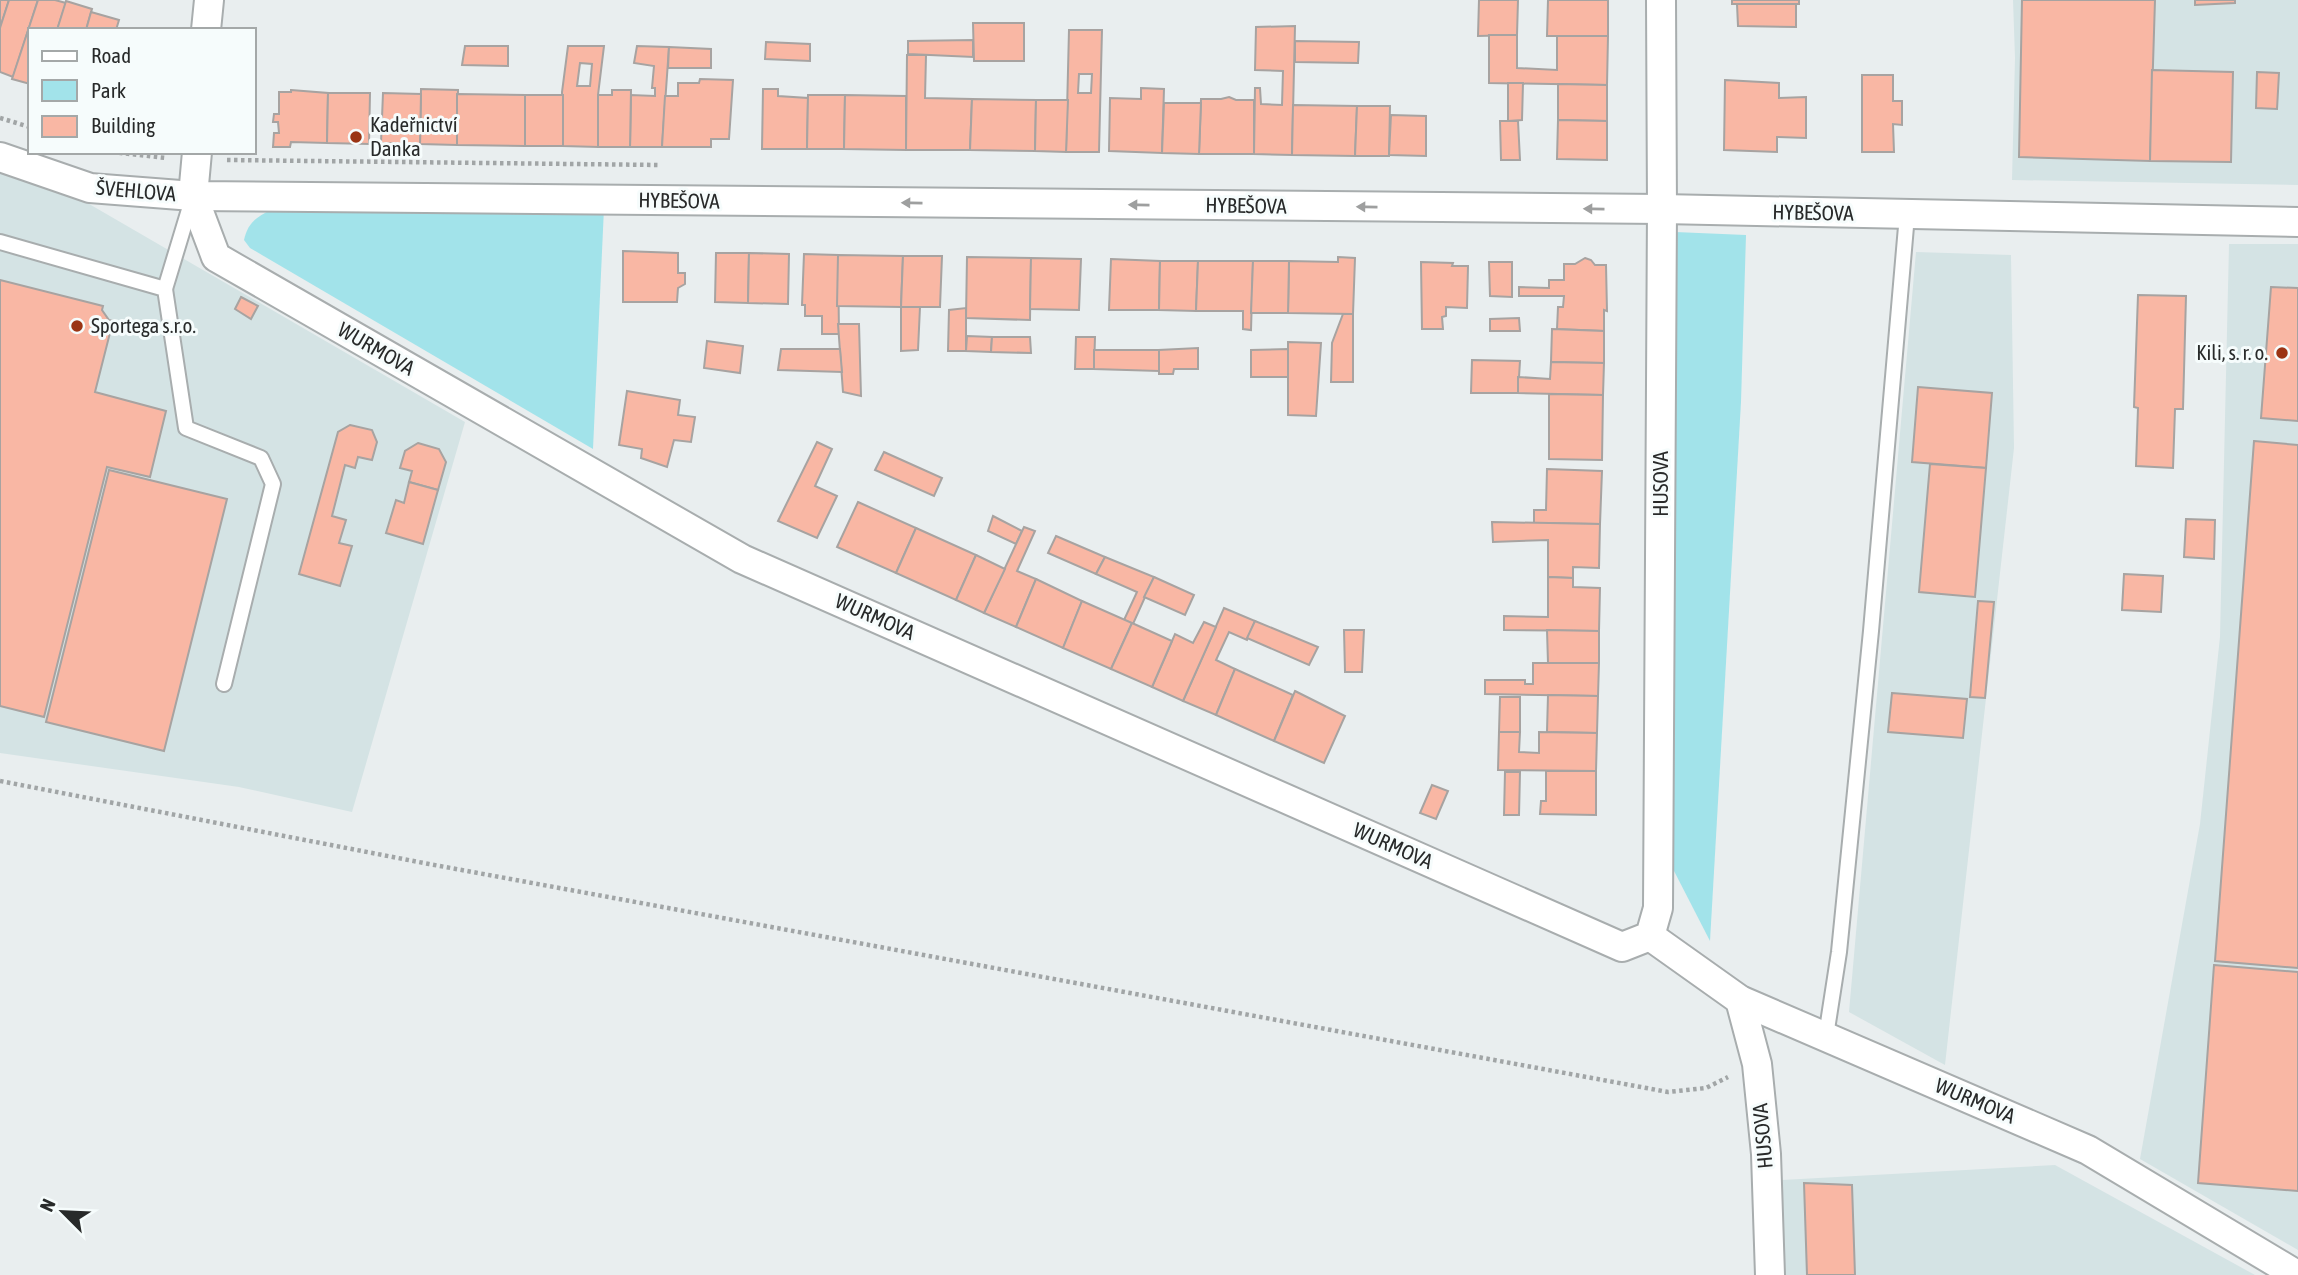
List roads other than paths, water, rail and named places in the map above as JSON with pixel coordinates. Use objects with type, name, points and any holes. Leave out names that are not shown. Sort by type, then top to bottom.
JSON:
[{"type":"street","points":[[206,28],[209,0]]},
{"type":"street","name":"HUSOVA","points":[[1650,936],[1658,908],[1661,0]]},
{"type":"street","points":[[194,196],[197,154]]},
{"type":"street","name":"ŠVEHLOVA","points":[[0,158],[90,188],[194,196]]},
{"type":"street","name":"HYBEŠOVA","points":[[194,196],[1662,209],[2298,222]]},
{"type":"street","name":"WURMOVA","points":[[194,196],[216,257],[742,559],[1622,947],[1650,936],[1740,1000],[2088,1150],[2297,1275]]},
{"type":"street","name":"HUSOVA","points":[[1740,1000],[1757,1064],[1766,1154],[1770,1275]]},
{"type":"lane","points":[[194,196],[165,289],[186,428],[261,458],[273,484],[224,684]]},
{"type":"lane","points":[[1826,1036],[1839,952],[1908,215]]},
{"type":"lane","points":[[0,242],[165,289]]},
{"type":"place","name":"Kadeřnictví Danka","points":[[356,137]]},
{"type":"place","name":"Sportega s.r.o.","points":[[77,326]]},
{"type":"place","name":"Kili, s. r. o.","points":[[2282,353]]}]
